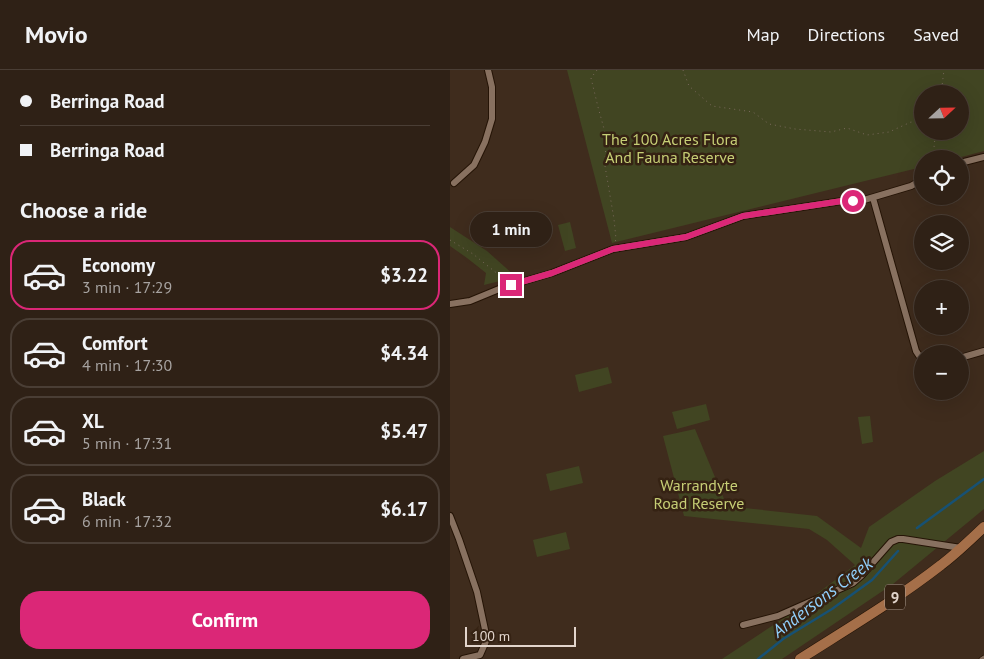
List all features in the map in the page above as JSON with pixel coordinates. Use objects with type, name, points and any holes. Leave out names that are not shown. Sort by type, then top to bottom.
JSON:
[{"type":"main road","name":"9","points":[[800,659],[920,580],[984,528]]},
{"type":"street","points":[[454,184],[474,165],[485,142],[492,119],[492,87],[488,70]]},
{"type":"street","points":[[969,161],[984,157]]},
{"type":"street","points":[[450,304],[470,300],[552,273],[613,249],[686,237],[743,216],[842,201],[864,200],[914,184]]},
{"type":"street","points":[[873,198],[915,345]]},
{"type":"street","points":[[969,355],[984,351]]},
{"type":"street","points":[[450,516],[477,592],[488,639],[480,655],[462,659]]},
{"type":"street","points":[[743,625],[778,616],[853,583],[891,542],[898,539],[961,548]]},
{"type":"path","points":[[597,70],[591,78],[606,136],[605,166],[612,202],[616,239],[613,249]]},
{"type":"path","points":[[683,70],[689,86],[712,106],[753,112],[769,124],[795,129],[831,132],[847,128],[867,135],[889,132],[911,122],[914,122]]},
{"type":"path","points":[[942,85],[944,70]]},
{"type":"path","points":[[450,240],[473,254],[511,285]]},
{"type":"green space","name":"The 100 Acres Flora And Fauna Reserve","points":[[567,70],[984,70],[984,151],[969,155],[969,150],[914,150],[914,169],[612,243]]},
{"type":"green space","points":[[570,222],[576,248],[565,251],[558,225]]},
{"type":"green space","points":[[450,227],[487,251],[516,277],[484,285],[486,273],[450,246]]},
{"type":"green space","points":[[608,367],[612,383],[579,392],[575,375]]},
{"type":"green space","points":[[706,404],[710,420],[677,429],[672,412]]},
{"type":"green space","points":[[870,416],[873,442],[862,444],[858,417]]},
{"type":"green space","name":"Warrandyte Road Reserve","points":[[695,429],[727,506],[817,516],[861,548],[869,527],[935,481],[984,451],[984,509],[893,584],[782,659],[722,659],[790,614],[855,565],[827,540],[809,529],[684,516],[663,436]]},
{"type":"green space","points":[[579,466],[583,483],[550,491],[546,474]]},
{"type":"green space","points":[[566,532],[570,549],[537,557],[533,540]]},
{"type":"waterway","name":"Andersons Creek","points":[[917,528],[984,479]]},
{"type":"waterway","name":"Andersons Creek","points":[[758,659],[783,639],[832,609],[872,580],[898,551]]},
{"type":"route","points":[[511,285],[552,273],[613,249],[686,237],[743,216],[853,201]]}]
